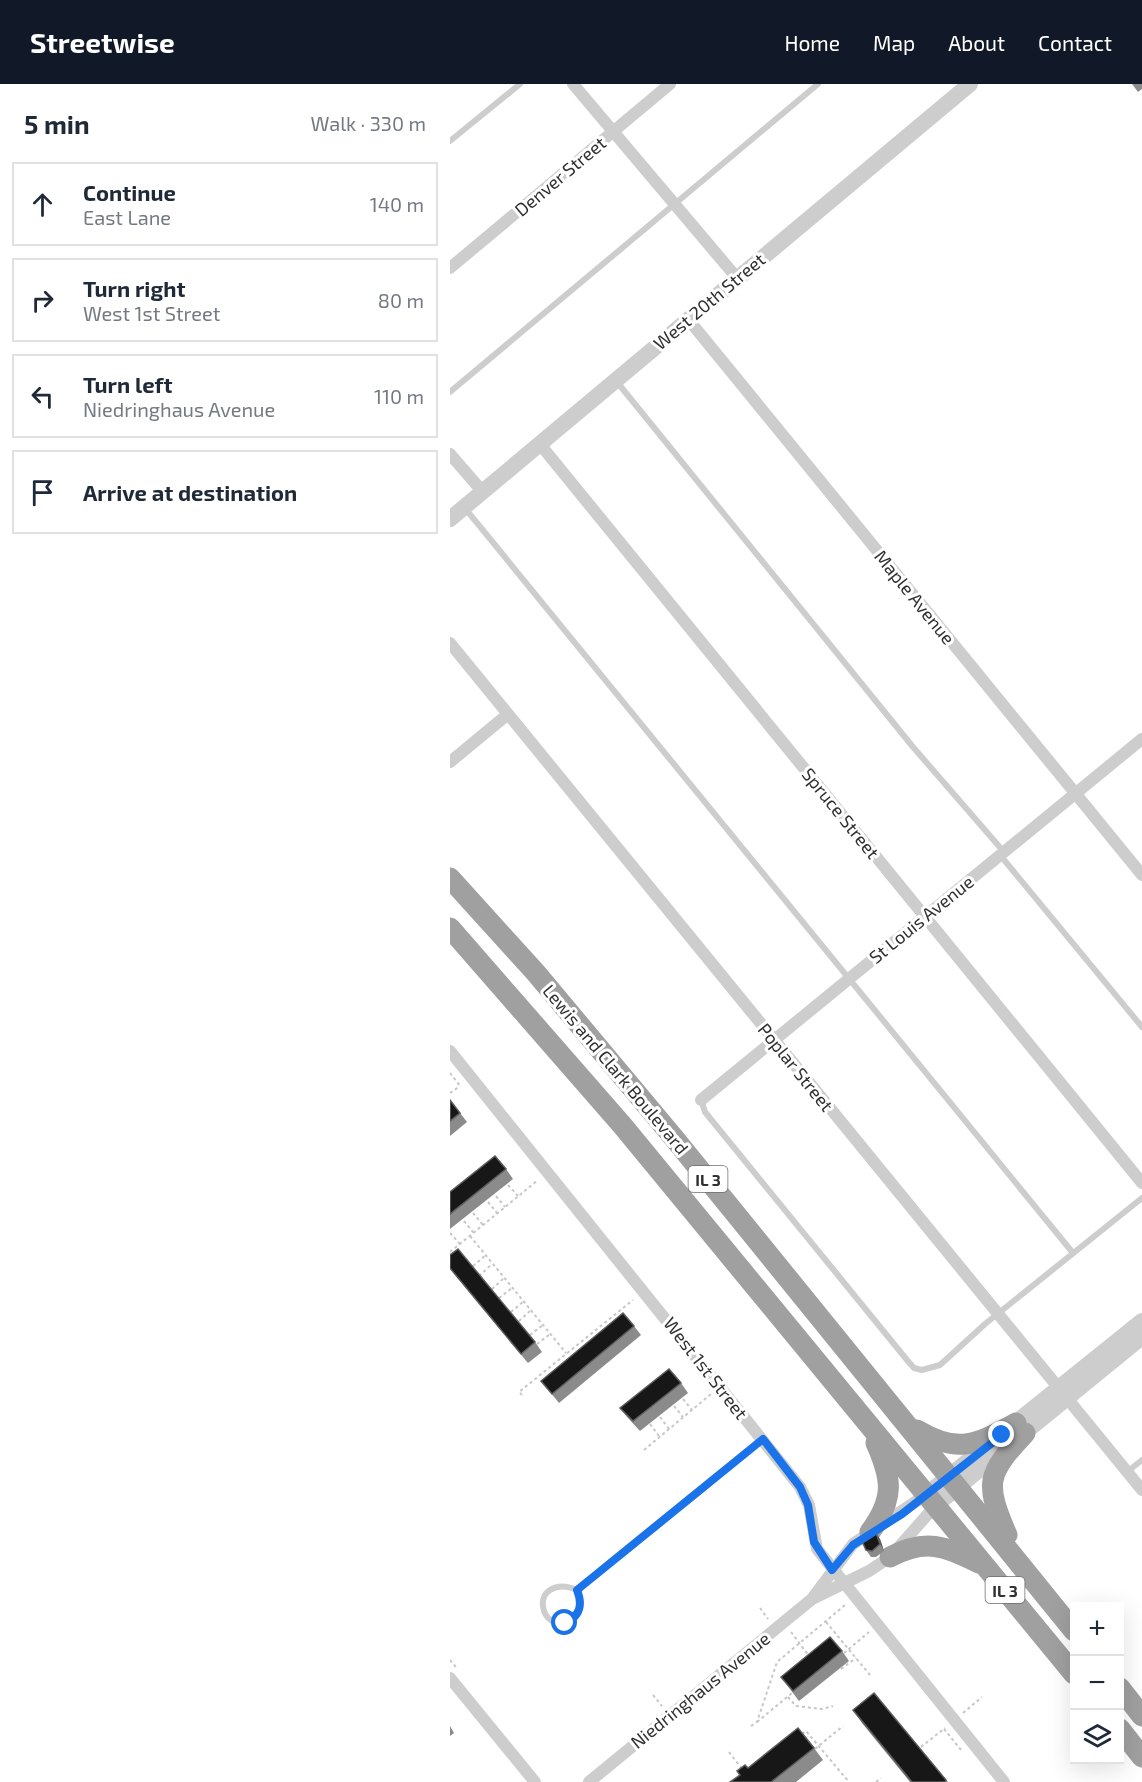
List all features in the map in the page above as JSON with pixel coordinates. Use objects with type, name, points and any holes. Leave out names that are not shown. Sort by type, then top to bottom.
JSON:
[{"type":"highway","name":"Lewis and Clark Boulevard","points":[[450,878],[536,973],[955,1481]]},
{"type":"highway","name":"Lewis and Clark Boulevard","points":[[450,928],[622,1125],[932,1500]]},
{"type":"highway","points":[[866,1420],[890,1481],[885,1508],[870,1532]]},
{"type":"highway","points":[[910,1426],[935,1441],[962,1446],[1020,1428]]},
{"type":"highway","points":[[1018,1560],[996,1511],[991,1484],[999,1461],[1020,1428]]},
{"type":"highway","name":"IL 3","points":[[955,1481],[1070,1626]]},
{"type":"highway","name":"IL 3","points":[[932,1500],[1070,1669]]},
{"type":"highway","points":[[890,1557],[908,1547],[930,1544],[952,1550],[986,1566]]},
{"type":"highway","points":[[1124,1694],[1142,1716]]},
{"type":"highway","points":[[1124,1735],[1142,1756]]},
{"type":"street","points":[[573,84],[736,278]]},
{"type":"street","name":"Denver Street","points":[[450,268],[670,84]]},
{"type":"street","name":"West 20th Street","points":[[450,519],[970,84]]},
{"type":"street","name":"Maple Avenue","points":[[688,319],[1142,875]]},
{"type":"street","name":"Spruce Street","points":[[539,443],[1142,1183]]},
{"type":"street","points":[[450,454],[482,491]]},
{"type":"street","name":"Poplar Street","points":[[450,644],[1142,1490]]},
{"type":"street","points":[[450,762],[507,715]]},
{"type":"street","name":"St Louis Avenue","points":[[701,1100],[1142,739]]},
{"type":"street","name":"West 1st Street","points":[[450,1051],[800,1487],[808,1505],[814,1542],[832,1570],[1004,1782]]},
{"type":"street","name":"Niedringhaus Avenue","points":[[589,1782],[812,1599],[869,1571],[890,1557],[932,1500],[1063,1393],[1142,1321]]},
{"type":"street","name":"Niedringhaus Avenue","points":[[1063,1393],[1142,1337]]},
{"type":"street","name":"Niedringhaus Avenue","points":[[812,1599],[853,1545],[870,1532],[932,1500]]},
{"type":"street","points":[[450,1678],[535,1782]]},
{"type":"lane","points":[[450,141],[520,84]]},
{"type":"lane","points":[[450,392],[818,84]]},
{"type":"lane","points":[[615,380],[1142,1027]]},
{"type":"lane","points":[[464,507],[1073,1252]]},
{"type":"lane","points":[[701,1100],[705,1112],[914,1368],[926,1370],[940,1365],[998,1314],[1142,1198]]},
{"type":"lane","points":[[577,1590],[763,1439]]},
{"type":"lane","points":[[1127,1472],[1142,1460]]},
{"type":"lane","points":[[567,1586],[577,1590],[581,1600],[580,1610],[573,1619],[565,1623],[550,1620],[544,1612],[542,1603],[545,1593],[553,1587],[567,1586]]},
{"type":"path","points":[[450,1094],[460,1086]]},
{"type":"path","points":[[450,1251],[538,1180]]},
{"type":"path","points":[[508,1185],[518,1196]]},
{"type":"path","points":[[496,1196],[506,1207]]},
{"type":"path","points":[[488,1202],[497,1214]]},
{"type":"path","points":[[473,1214],[483,1225]]},
{"type":"path","points":[[464,1221],[474,1232]]},
{"type":"path","points":[[450,1233],[460,1244]]},
{"type":"path","points":[[470,1236],[572,1358]]},
{"type":"path","points":[[472,1266],[486,1255]]},
{"type":"path","points":[[479,1276],[492,1264]]},
{"type":"path","points":[[492,1289],[504,1278]]},
{"type":"path","points":[[500,1298],[512,1288]]},
{"type":"path","points":[[522,1395],[519,1392],[635,1298]]},
{"type":"path","points":[[511,1312],[524,1301]]},
{"type":"path","points":[[519,1321],[531,1310]]},
{"type":"path","points":[[614,1315],[619,1320]]},
{"type":"path","points":[[606,1321],[610,1326]]},
{"type":"path","points":[[530,1335],[543,1325]]},
{"type":"path","points":[[597,1329],[601,1334]]},
{"type":"path","points":[[537,1344],[550,1334]]},
{"type":"path","points":[[582,1340],[586,1346]]},
{"type":"path","points":[[559,1359],[564,1365]]},
{"type":"path","points":[[547,1369],[551,1374]]},
{"type":"path","points":[[539,1376],[543,1381]]},
{"type":"path","points":[[644,1450],[712,1393]]},
{"type":"path","points":[[683,1399],[692,1410]]},
{"type":"path","points":[[674,1406],[683,1417]]},
{"type":"path","points":[[660,1418],[669,1429]]},
{"type":"path","points":[[650,1424],[660,1437]]},
{"type":"path","points":[[757,1722],[777,1662],[854,1597]]},
{"type":"path","points":[[783,1622],[810,1657]]},
{"type":"path","points":[[826,1622],[870,1675]]},
{"type":"path","points":[[844,1653],[869,1632]]},
{"type":"path","points":[[841,1669],[856,1658]]},
{"type":"path","points":[[751,1726],[792,1693]]},
{"type":"path","points":[[788,1697],[796,1706],[822,1709],[833,1706]]},
{"type":"path","points":[[815,1749],[843,1726]]},
{"type":"path","points":[[798,1737],[806,1731],[849,1782]]},
{"type":"path","points":[[729,1752],[748,1777]]},
{"type":"path","points":[[876,1782],[881,1778]]},
{"type":"building","points":[[450,1100],[460,1113],[450,1121]]},
{"type":"building","points":[[495,1156],[506,1169],[450,1214],[450,1192]]},
{"type":"building","points":[[458,1249],[535,1342],[521,1354],[450,1268],[450,1255]]},
{"type":"building","points":[[623,1313],[634,1326],[552,1394],[541,1381]]},
{"type":"building","points":[[669,1369],[681,1383],[633,1421],[620,1408]]},
{"type":"building","points":[[870,1532],[876,1533],[880,1544],[872,1551],[866,1550],[861,1539]]},
{"type":"building","points":[[830,1637],[842,1651],[793,1691],[781,1677]]},
{"type":"building","points":[[874,1693],[946,1780],[945,1782],[912,1782],[853,1710]]},
{"type":"building","points":[[798,1728],[814,1748],[771,1782],[730,1782],[740,1775],[737,1771],[745,1765],[748,1768]]},
{"type":"route","points":[[565,1623],[573,1619],[580,1610],[581,1600],[577,1590],[763,1439],[800,1487],[811,1516],[814,1542],[832,1570],[853,1545],[870,1532],[902,1514],[1002,1435]]}]
